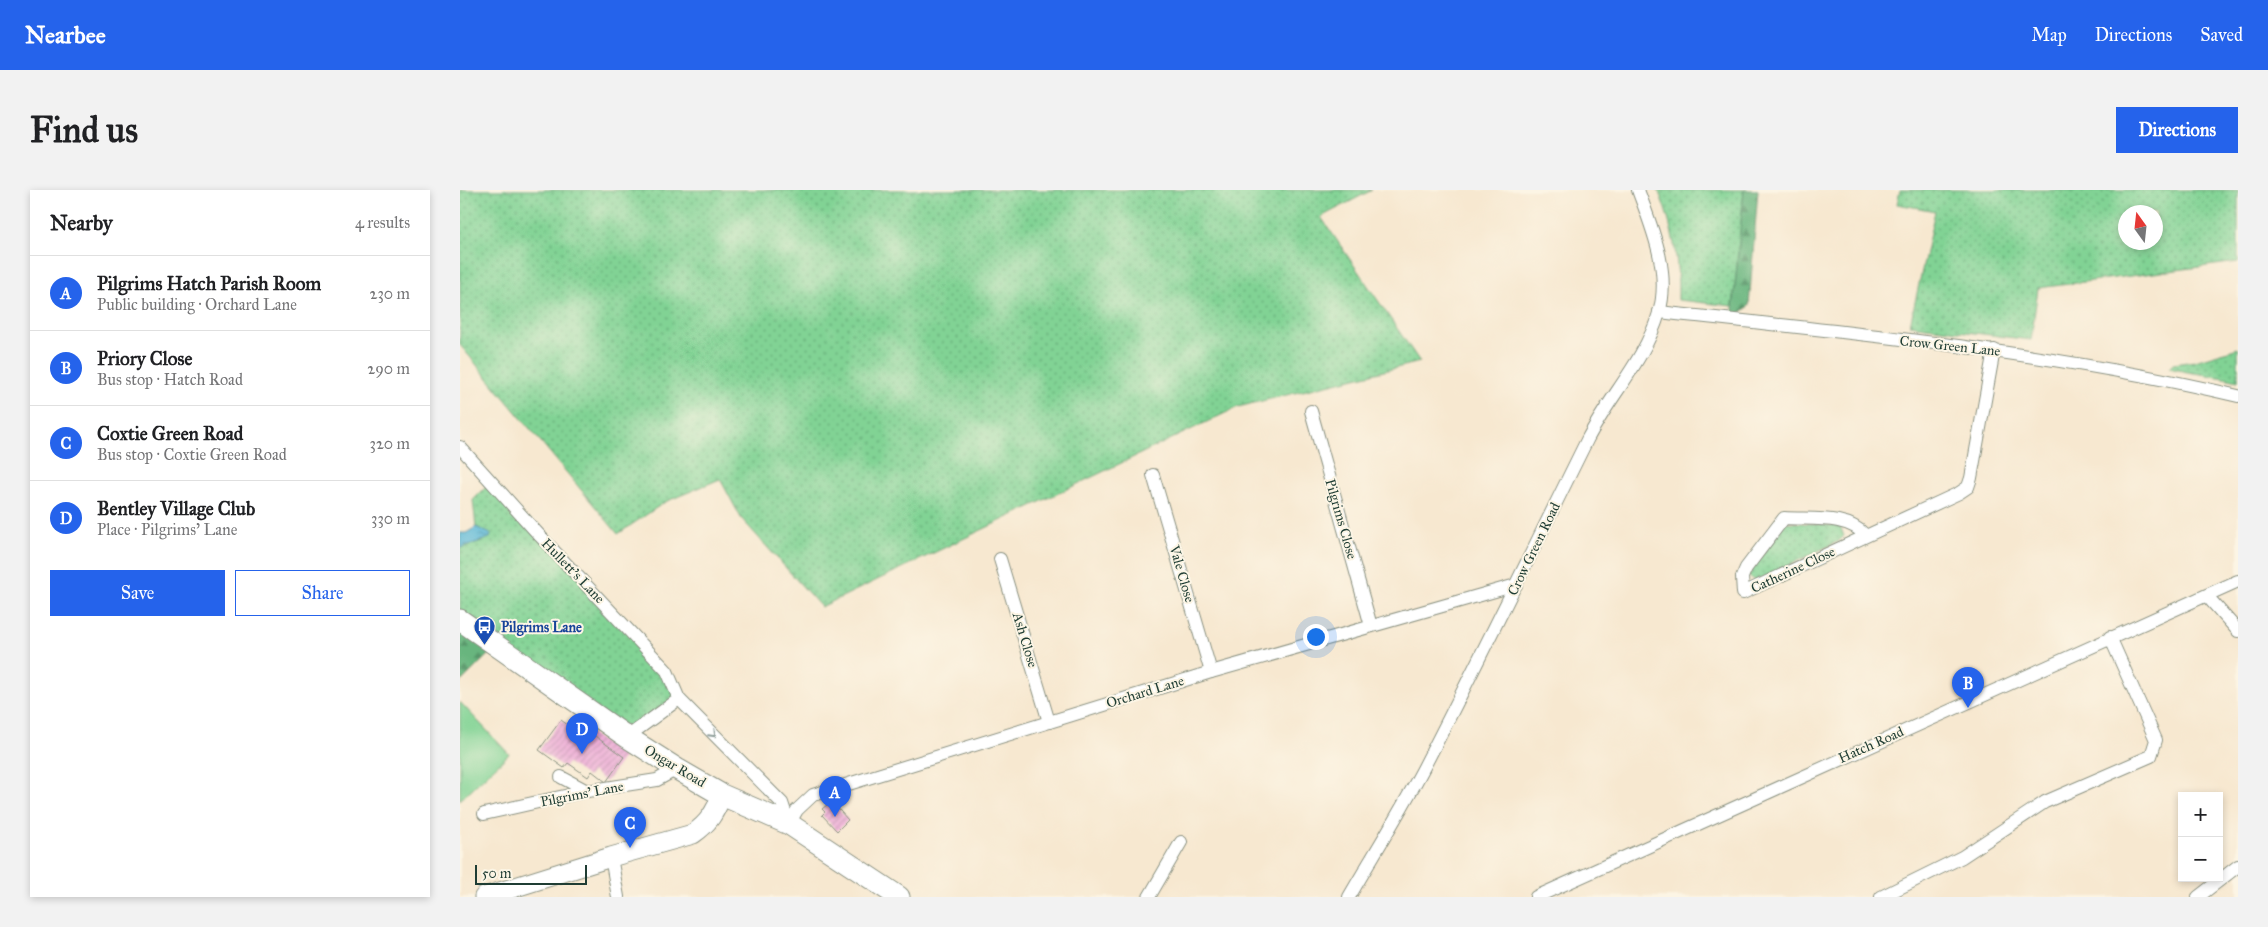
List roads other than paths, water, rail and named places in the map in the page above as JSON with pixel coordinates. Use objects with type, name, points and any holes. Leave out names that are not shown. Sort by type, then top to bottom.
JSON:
[{"type":"main road","name":"Ongar Road","points":[[460,620],[627,737],[677,769],[722,795],[789,824],[898,897]]},
{"type":"street","name":"Crow Green Road","points":[[1348,897],[1424,768],[1589,438],[1647,343],[1659,312],[1663,280],[1653,232],[1638,190]]},
{"type":"street","name":"Crow Green Lane","points":[[1659,312],[1994,350],[2104,367],[2238,396]]},
{"type":"street","name":"Catherine Close","points":[[1866,536],[1859,528],[1842,521],[1784,518],[1746,568],[1742,577],[1743,593],[1959,493],[1968,486],[1994,350]]},
{"type":"street","name":"Pilgrims Close","points":[[1311,411],[1371,626]]},
{"type":"street","name":"Hullett's Lane","points":[[460,447],[666,671],[679,699],[782,803],[789,824]]},
{"type":"street","name":"Vale Close","points":[[1153,475],[1211,672]]},
{"type":"street","name":"Ash Close","points":[[1000,559],[1049,722]]},
{"type":"street","name":"Hatch Road","points":[[1536,897],[2238,581]]},
{"type":"street","name":"Orchard Lane","points":[[789,824],[798,810],[813,795],[1211,672],[1516,585]]},
{"type":"street","points":[[2207,596],[2238,631]]},
{"type":"street","points":[[1881,897],[1962,857],[2045,802],[2151,756],[2156,740],[2110,638]]},
{"type":"street","points":[[627,737],[679,699]]},
{"type":"street","name":"Pilgrims' Lane","points":[[484,814],[587,791],[657,780],[677,769]]},
{"type":"street","points":[[561,777],[587,791]]},
{"type":"street","points":[[484,897],[611,857],[693,834],[714,815],[722,795]]},
{"type":"street","points":[[1149,897],[1181,842]]},
{"type":"street","points":[[611,857],[618,897]]},
{"type":"street","points":[[2198,897],[2238,866]]},
{"type":"water","points":[[476,527],[491,534],[490,538],[460,548],[460,533],[466,533]]},
{"type":"place","name":"Pilgrims Lane","points":[[485,646]]},
{"type":"place","name":"Priory Close","points":[[1968,708]]},
{"type":"place","name":"Bentley Village Club","points":[[582,754]]},
{"type":"place","name":"Pilgrims Hatch Parish Room","points":[[835,817]]},
{"type":"place","name":"Coxtie Green Road","points":[[630,848]]}]
